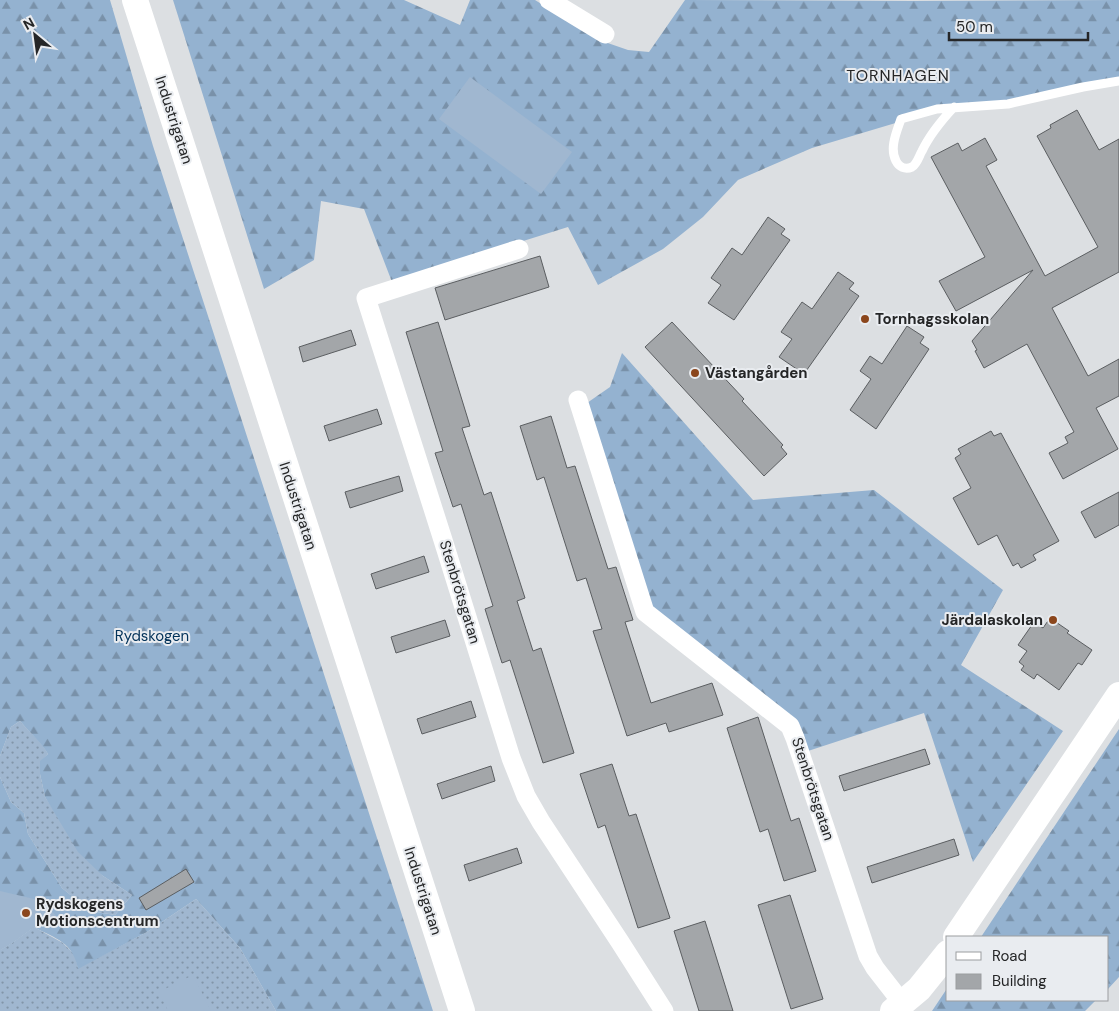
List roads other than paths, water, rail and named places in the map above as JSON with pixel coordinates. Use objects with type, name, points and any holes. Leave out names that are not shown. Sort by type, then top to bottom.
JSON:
[{"type":"main road","name":"Industrigatan","points":[[135,0],[462,1011]]},
{"type":"main road","points":[[957,936],[1119,695]]},
{"type":"main road","name":"Stenbrötsgatan","points":[[898,1007],[933,974],[946,956]]},
{"type":"street","points":[[549,0],[605,34]]},
{"type":"street","name":"Stenbrötsgatan","points":[[519,249],[366,298],[441,530],[511,758],[526,796],[664,1011]]},
{"type":"street","name":"Stenbrötsgatan","points":[[578,400],[645,612],[790,726],[868,956],[898,1007]]},
{"type":"lane","points":[[954,107],[935,129],[916,164],[906,168],[897,164],[893,150],[901,119],[937,109],[954,107],[1008,104],[1119,81]]},
{"type":"place","name":"Tornhagsskolan","points":[[865,319]]},
{"type":"place","name":"Västangården","points":[[695,373]]},
{"type":"place","name":"Järdalaskolan","points":[[1053,620]]},
{"type":"place","name":"Rydskogens Motionscentrum","points":[[26,913]]},
{"type":"district","name":"TORNHAGEN","points":[[898,75]]},
{"type":"park label","name":"Rydskogen","points":[[152,636]]}]
